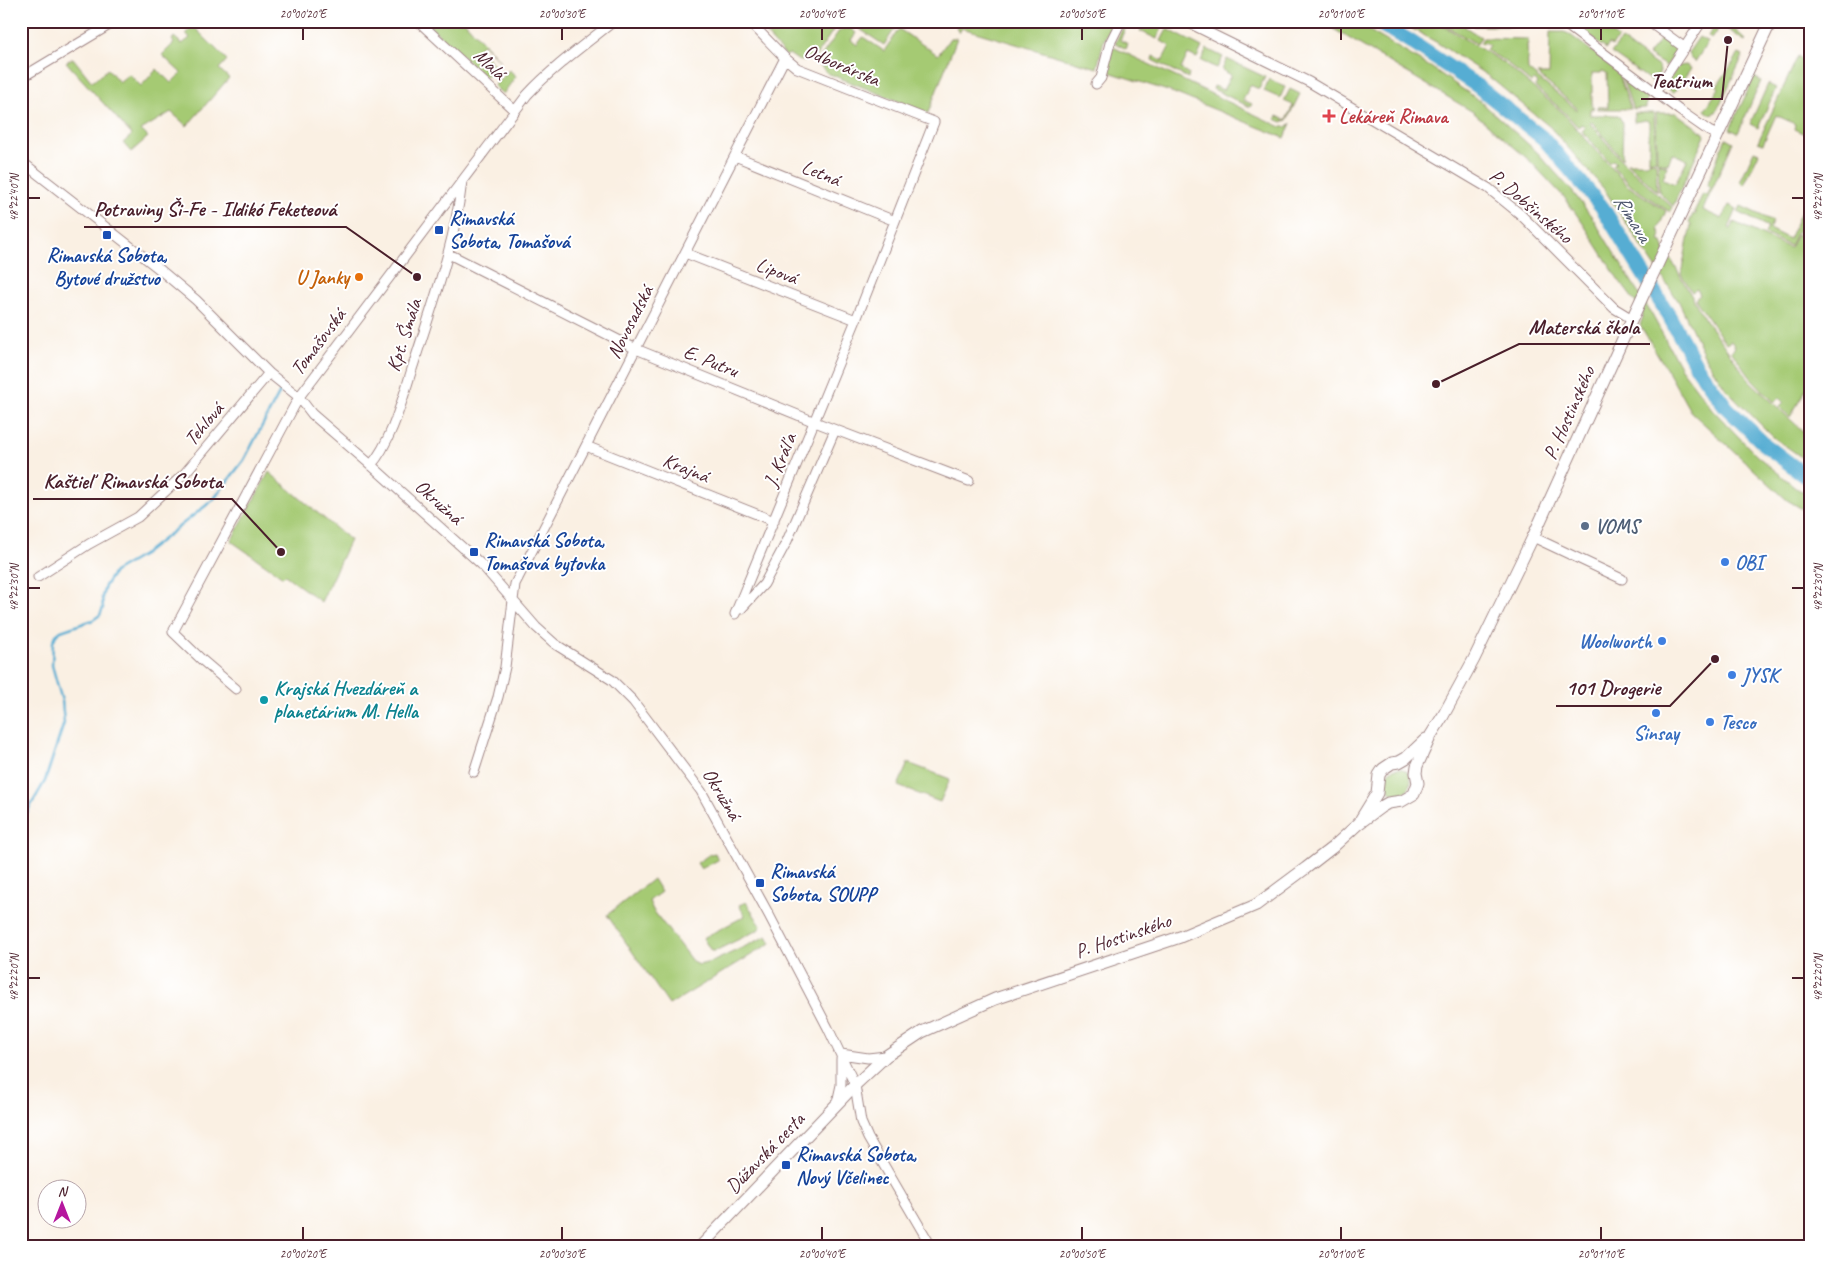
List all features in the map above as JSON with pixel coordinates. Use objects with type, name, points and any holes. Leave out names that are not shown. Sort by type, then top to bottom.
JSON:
[{"type":"street","points":[[21,78],[116,21]]},
{"type":"street","name":"Malá","points":[[418,21],[515,111]]},
{"type":"street","name":"Tomašovská","points":[[236,689],[172,632],[299,397],[462,180],[542,78],[614,21]]},
{"type":"street","name":"Odborárska","points":[[749,21],[797,68],[934,122]]},
{"type":"street","points":[[1096,84],[1101,78],[1110,44],[1120,21]]},
{"type":"street","name":"P. Dobšinského","points":[[1185,21],[1309,82],[1488,188],[1520,214],[1614,308],[1634,316]]},
{"type":"street","points":[[1561,21],[1679,110],[1718,135]]},
{"type":"street","points":[[1648,21],[1685,48]]},
{"type":"street","points":[[1656,91],[1702,21]]},
{"type":"street","name":"P. Hostinského","points":[[855,1085],[886,1056],[922,1032],[972,1008],[1180,937],[1256,905],[1333,847],[1358,824],[1381,807],[1396,801],[1402,801],[1414,794],[1418,783],[1416,773],[1420,759],[1431,735],[1474,659],[1533,537],[1771,21]]},
{"type":"street","name":"Novosadská","points":[[474,772],[500,690],[505,667],[515,584],[785,58]]},
{"type":"street","name":"J. Kráľa","points":[[835,430],[787,541],[764,584],[735,614],[815,422],[934,122]]},
{"type":"street","name":"Letná","points":[[735,156],[895,222]]},
{"type":"street","name":"Okružná","points":[[21,162],[158,268],[207,311],[269,373],[299,397],[312,414],[482,565],[513,603],[536,627],[555,644],[612,680],[633,701],[685,767],[711,807],[774,923],[841,1054],[855,1085],[861,1122],[868,1138],[930,1246]]},
{"type":"street","name":"Kpt. Šmála","points":[[371,465],[380,453],[402,399],[449,254],[459,208],[462,180]]},
{"type":"street","name":"Lipová","points":[[685,253],[856,320]]},
{"type":"street","name":"E. Putru","points":[[449,254],[636,348],[835,430],[969,481]]},
{"type":"street","name":"Tehlová","points":[[38,578],[89,544],[138,517],[185,473],[269,373]]},
{"type":"street","name":"Krajná","points":[[586,446],[774,521]]},
{"type":"street","points":[[1533,537],[1622,579]]},
{"type":"street","name":"P. Hostinského","points":[[1358,824],[1373,801],[1379,786],[1379,775],[1383,769],[1392,763],[1399,762],[1412,753],[1431,735]]},
{"type":"street","points":[[1399,762],[1410,766],[1416,773]]},
{"type":"street","points":[[1379,786],[1385,797],[1396,801]]},
{"type":"street","points":[[841,1054],[868,1058],[886,1056]]},
{"type":"street","name":"Okružná","points":[[837,1104],[841,1085],[841,1054]]},
{"type":"street","name":"Dúžavská cesta","points":[[700,1246],[855,1085]]},
{"type":"green space","points":[[424,21],[464,21],[500,61],[483,44],[478,48],[495,66],[485,77]]},
{"type":"green space","points":[[754,21],[834,21],[834,29],[813,60],[799,61],[789,54],[786,56]]},
{"type":"green space","points":[[853,21],[895,21],[892,25],[896,27],[884,45],[852,24]]},
{"type":"green space","points":[[956,21],[995,21],[998,23],[1000,21],[1027,21],[1031,24],[1033,21],[1114,21],[1104,40],[1097,68],[962,28],[959,33],[956,28],[959,23]]},
{"type":"green space","points":[[1126,21],[1140,21],[1136,29],[1127,25],[1120,40],[1128,44],[1126,49],[1115,43]]},
{"type":"green space","points":[[1145,21],[1150,21],[1162,27],[1157,39],[1140,31]]},
{"type":"green space","points":[[1320,21],[1353,21],[1432,68],[1480,101],[1537,152],[1572,191],[1592,217],[1651,313],[1681,368],[1712,409],[1757,456],[1811,497],[1811,514],[1787,500],[1690,411],[1640,325],[1643,317],[1642,311],[1618,279],[1564,197],[1529,160],[1473,112]]},
{"type":"green space","points":[[1398,21],[1435,21],[1504,63],[1561,111],[1628,186],[1666,211],[1658,229],[1661,234],[1659,241],[1662,242],[1668,261],[1670,259],[1672,261],[1704,318],[1749,380],[1811,439],[1811,464],[1773,437],[1726,389],[1706,359],[1679,302],[1604,189],[1550,127],[1488,76],[1436,42]]},
{"type":"green space","points":[[1443,21],[1465,21],[1465,27],[1481,37],[1477,44],[1442,24]]},
{"type":"green space","points":[[1489,21],[1525,21],[1528,26],[1474,26],[1474,23],[1489,24]]},
{"type":"green space","points":[[1568,21],[1595,21],[1618,38],[1612,46],[1609,44],[1606,49]]},
{"type":"green space","points":[[1718,21],[1734,21],[1731,26],[1746,40],[1721,25],[1711,39],[1708,36]]},
{"type":"green space","points":[[193,26],[227,60],[219,69],[229,78],[187,126],[171,112],[141,130],[148,137],[131,152],[123,143],[132,135],[66,62],[73,58],[92,82],[108,69],[119,82],[129,74],[141,86],[157,69],[171,83],[181,73],[162,55],[174,43],[172,40],[174,37],[182,44],[190,38],[186,33]]},
{"type":"green space","points":[[845,28],[851,29],[856,33],[851,40],[857,45],[863,37],[884,51],[899,29],[938,55],[950,38],[957,38],[928,113],[827,73],[817,62],[839,31]]},
{"type":"green space","points":[[1167,29],[1202,47],[1197,58],[1188,54],[1181,69],[1189,74],[1188,78],[1152,60],[1153,56],[1162,61],[1170,46],[1161,41]]},
{"type":"green space","points":[[1550,32],[1569,34],[1617,70],[1631,109],[1598,109],[1598,107],[1608,107],[1607,73],[1602,71],[1601,73],[1592,73],[1592,107],[1594,109],[1590,109],[1590,115],[1618,115],[1623,123],[1622,159],[1592,122],[1590,123],[1621,160],[1672,207],[1670,212],[1630,185],[1613,166],[1616,163],[1613,160],[1610,163],[1582,131],[1585,128],[1582,124],[1578,127],[1562,110],[1535,87],[1538,83],[1534,80],[1531,83],[1506,62],[1486,50],[1489,45],[1483,42],[1482,44],[1480,43],[1483,38],[1528,39],[1528,70],[1577,110],[1537,74],[1549,74]]},
{"type":"green space","points":[[1663,36],[1678,46],[1679,50],[1666,66],[1648,55]]},
{"type":"green space","points":[[1699,37],[1708,42],[1695,62],[1688,53]]},
{"type":"green space","points":[[1621,40],[1659,67],[1660,72],[1653,82],[1611,53]]},
{"type":"green space","points":[[1113,47],[1281,127],[1287,127],[1291,123],[1285,138],[1174,93],[1106,71]]},
{"type":"green space","points":[[1207,49],[1223,57],[1217,68],[1201,61]]},
{"type":"green space","points":[[1739,54],[1743,56],[1716,112],[1710,114],[1705,110],[1719,88],[1717,86]]},
{"type":"green space","points":[[1798,56],[1811,68],[1811,137],[1794,129],[1795,124],[1776,115],[1763,144],[1758,142]]},
{"type":"green space","points":[[1227,59],[1265,77],[1259,89],[1250,85],[1243,100],[1252,104],[1250,107],[1213,89],[1214,86],[1223,90],[1231,75],[1222,70]]},
{"type":"green space","points":[[1686,65],[1691,68],[1673,93],[1665,86],[1678,66]]},
{"type":"green space","points":[[509,70],[516,76],[503,94],[494,86]]},
{"type":"green space","points":[[1620,72],[1647,92],[1646,108],[1633,109]]},
{"type":"green space","points":[[1754,77],[1761,81],[1738,133],[1730,129]]},
{"type":"green space","points":[[1269,79],[1285,87],[1280,98],[1264,91]]},
{"type":"green space","points":[[1768,84],[1776,88],[1758,128],[1750,124]]},
{"type":"green space","points":[[1290,89],[1300,94],[1287,120],[1282,122],[1275,119],[1277,116],[1286,120],[1293,105],[1284,101]]},
{"type":"green space","points":[[1634,113],[1654,113],[1656,161],[1649,160],[1649,122],[1646,120],[1634,122]]},
{"type":"green space","points":[[1656,113],[1676,113],[1704,133],[1705,136],[1673,206],[1659,192],[1658,163],[1667,166],[1663,179],[1675,184],[1687,160],[1672,153],[1668,164],[1657,162]]},
{"type":"green space","points":[[1726,138],[1733,142],[1703,210],[1722,219],[1729,205],[1737,209],[1729,228],[1731,229],[1734,222],[1790,248],[1797,234],[1811,242],[1811,254],[1809,257],[1811,258],[1811,381],[1790,417],[1780,407],[1784,403],[1779,398],[1774,402],[1751,378],[1731,351],[1735,347],[1731,341],[1726,344],[1695,299],[1700,295],[1697,289],[1692,292],[1681,274],[1691,225],[1689,223],[1693,214],[1695,215],[1696,213],[1694,212],[1703,194],[1707,196],[1711,187],[1707,185]]},
{"type":"green space","points":[[1754,151],[1759,153],[1744,185],[1740,182]]},
{"type":"green space","points":[[1649,161],[1656,163],[1657,191],[1627,163],[1649,163]]},
{"type":"green space","points":[[1811,189],[1811,201],[1790,246],[1765,234],[1768,227],[1738,212],[1741,206],[1773,221],[1769,229],[1789,239]]},
{"type":"green space","points":[[1811,204],[1811,230],[1806,237],[1798,232]]},
{"type":"green space","points":[[269,472],[350,540],[321,602],[285,575],[283,577],[231,541]]},
{"type":"green space","points":[[908,763],[950,779],[940,802],[898,786]]},
{"type":"green space","points":[[1398,768],[1407,772],[1411,781],[1407,790],[1398,794],[1389,790],[1385,781],[1389,772]]},
{"type":"green space","points":[[715,853],[718,860],[701,869],[697,863],[710,854]]},
{"type":"green space","points":[[653,879],[661,892],[649,901],[653,910],[692,961],[699,965],[714,961],[767,936],[771,943],[669,1005],[607,915]]},
{"type":"green space","points":[[746,902],[761,926],[758,930],[715,951],[711,951],[703,938],[745,916],[739,905]]},
{"type":"waterway","name":"Rimava","points":[[1375,21],[1408,40],[1476,85],[1544,139],[1602,207],[1668,314],[1697,367],[1726,407],[1765,445],[1811,480]]},
{"type":"waterway","points":[[21,823],[45,781],[64,723],[62,701],[52,665],[53,642],[56,635],[61,631],[93,620],[100,615],[103,608],[102,597],[105,586],[114,572],[143,555],[213,500],[244,460],[281,390]]},
{"type":"place","name":"Teatrium","points":[[1728,40]]},
{"type":"place","name":"Lekáreň Rimava","points":[[1329,116]]},
{"type":"place","name":"Rimavská Sobota, Tomašová","points":[[439,230]]},
{"type":"place","name":"Rimavská Sobota, Bytové družstvo","points":[[107,235]]},
{"type":"place","name":"U Janky","points":[[359,277]]},
{"type":"place","name":"Potraviny Ši-Fe - Ildikó Feketeová","points":[[417,277]]},
{"type":"place","name":"Materská škola","points":[[1436,384]]},
{"type":"place","name":"VOMS","points":[[1585,526]]},
{"type":"place","name":"Kaštieľ Rimavská Sobota","points":[[281,552]]},
{"type":"place","name":"Rimavská Sobota, Tomašová bytovka","points":[[474,552]]},
{"type":"place","name":"OBI","points":[[1725,562]]},
{"type":"place","name":"Woolworth","points":[[1662,641]]},
{"type":"place","name":"101 Drogerie","points":[[1715,659]]},
{"type":"place","name":"JYSK","points":[[1732,675]]},
{"type":"place","name":"Krajská Hvezdáreň a planetárium M. Hella","points":[[264,700]]},
{"type":"place","name":"Sinsay","points":[[1656,713]]},
{"type":"place","name":"Tesco","points":[[1710,722]]},
{"type":"place","name":"Rimavská Sobota, SOUPP","points":[[760,883]]},
{"type":"place","name":"Rimavská Sobota, Nový Včelinec","points":[[786,1165]]}]
